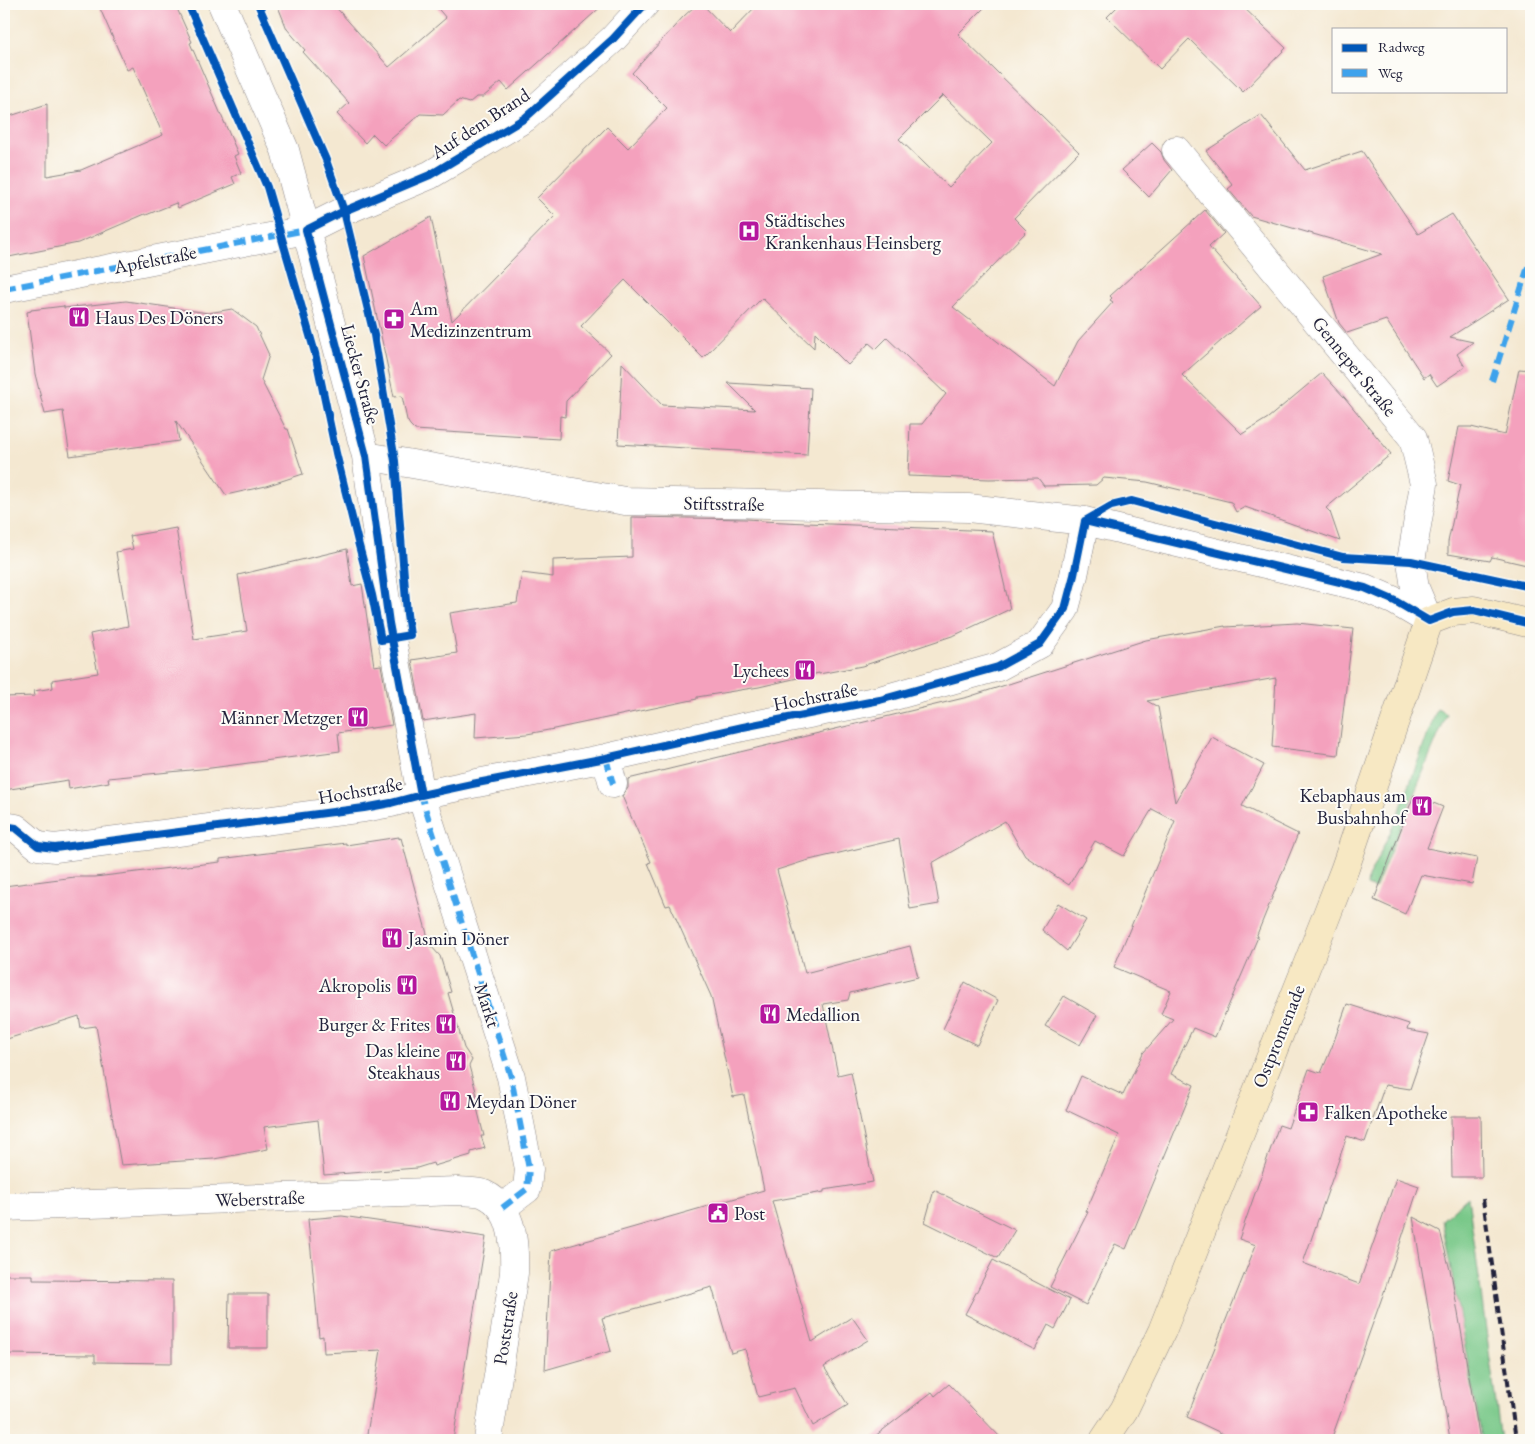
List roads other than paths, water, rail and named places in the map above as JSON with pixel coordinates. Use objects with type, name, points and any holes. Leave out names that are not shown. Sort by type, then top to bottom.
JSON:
[{"type":"street","name":"Liecker Straße","points":[[222,4],[284,150],[366,456],[389,623],[421,795]]},
{"type":"street","name":"Auf dem Brand","points":[[306,230],[344,211],[430,175],[525,118],[613,40],[645,4]]},
{"type":"street","name":"Genneper Straße","points":[[1176,150],[1413,438],[1424,484],[1411,561],[1415,588],[1429,621]]},
{"type":"street","name":"Apfelstraße","points":[[4,289],[306,230]]},
{"type":"street","name":"Stiftsstraße","points":[[366,456],[625,501],[968,508],[1085,521]]},
{"type":"street","points":[[1085,521],[1365,588],[1396,601],[1429,621],[1453,612],[1474,610],[1531,624]]},
{"type":"street","name":"Hochstraße","points":[[4,826],[16,828],[38,846],[56,848],[364,808],[606,758],[743,726],[880,700],[998,667],[1040,644],[1064,609],[1074,575],[1085,521]]},
{"type":"street","name":"Ostpromenade","points":[[1104,1440],[1124,1410],[1162,1331],[1326,917],[1429,621]]},
{"type":"street","points":[[606,758],[613,784]]},
{"type":"street","name":"Markt","points":[[421,795],[511,1077],[529,1169],[527,1189],[504,1212]]},
{"type":"street","name":"Weberstraße","points":[[4,1208],[457,1192],[482,1193],[494,1199],[504,1212]]},
{"type":"street","name":"Poststraße","points":[[488,1440],[514,1273],[513,1238],[504,1212]]},
{"type":"railway","points":[[1483,1199],[1516,1440]]},
{"type":"place","name":"Städtisches Krankenhaus Heinsberg","points":[[749,231]]},
{"type":"place","name":"Haus Des Döners","points":[[79,317]]},
{"type":"place","name":"Am Medizinzentrum","points":[[394,319]]},
{"type":"place","name":"Lychees","points":[[805,670]]},
{"type":"place","name":"Männer Metzger","points":[[358,717]]},
{"type":"place","name":"Kebaphaus am Busbahnhof","points":[[1422,806]]},
{"type":"place","name":"Jasmin Döner","points":[[392,938]]},
{"type":"place","name":"Akropolis","points":[[407,985]]},
{"type":"place","name":"Medallion","points":[[770,1014]]},
{"type":"place","name":"Burger & Frites","points":[[446,1024]]},
{"type":"place","name":"Das kleine Steakhaus","points":[[456,1061]]},
{"type":"place","name":"Meydan Döner","points":[[450,1101]]},
{"type":"place","name":"Falken Apotheke","points":[[1308,1112]]},
{"type":"place","name":"Post","points":[[718,1213]]}]
